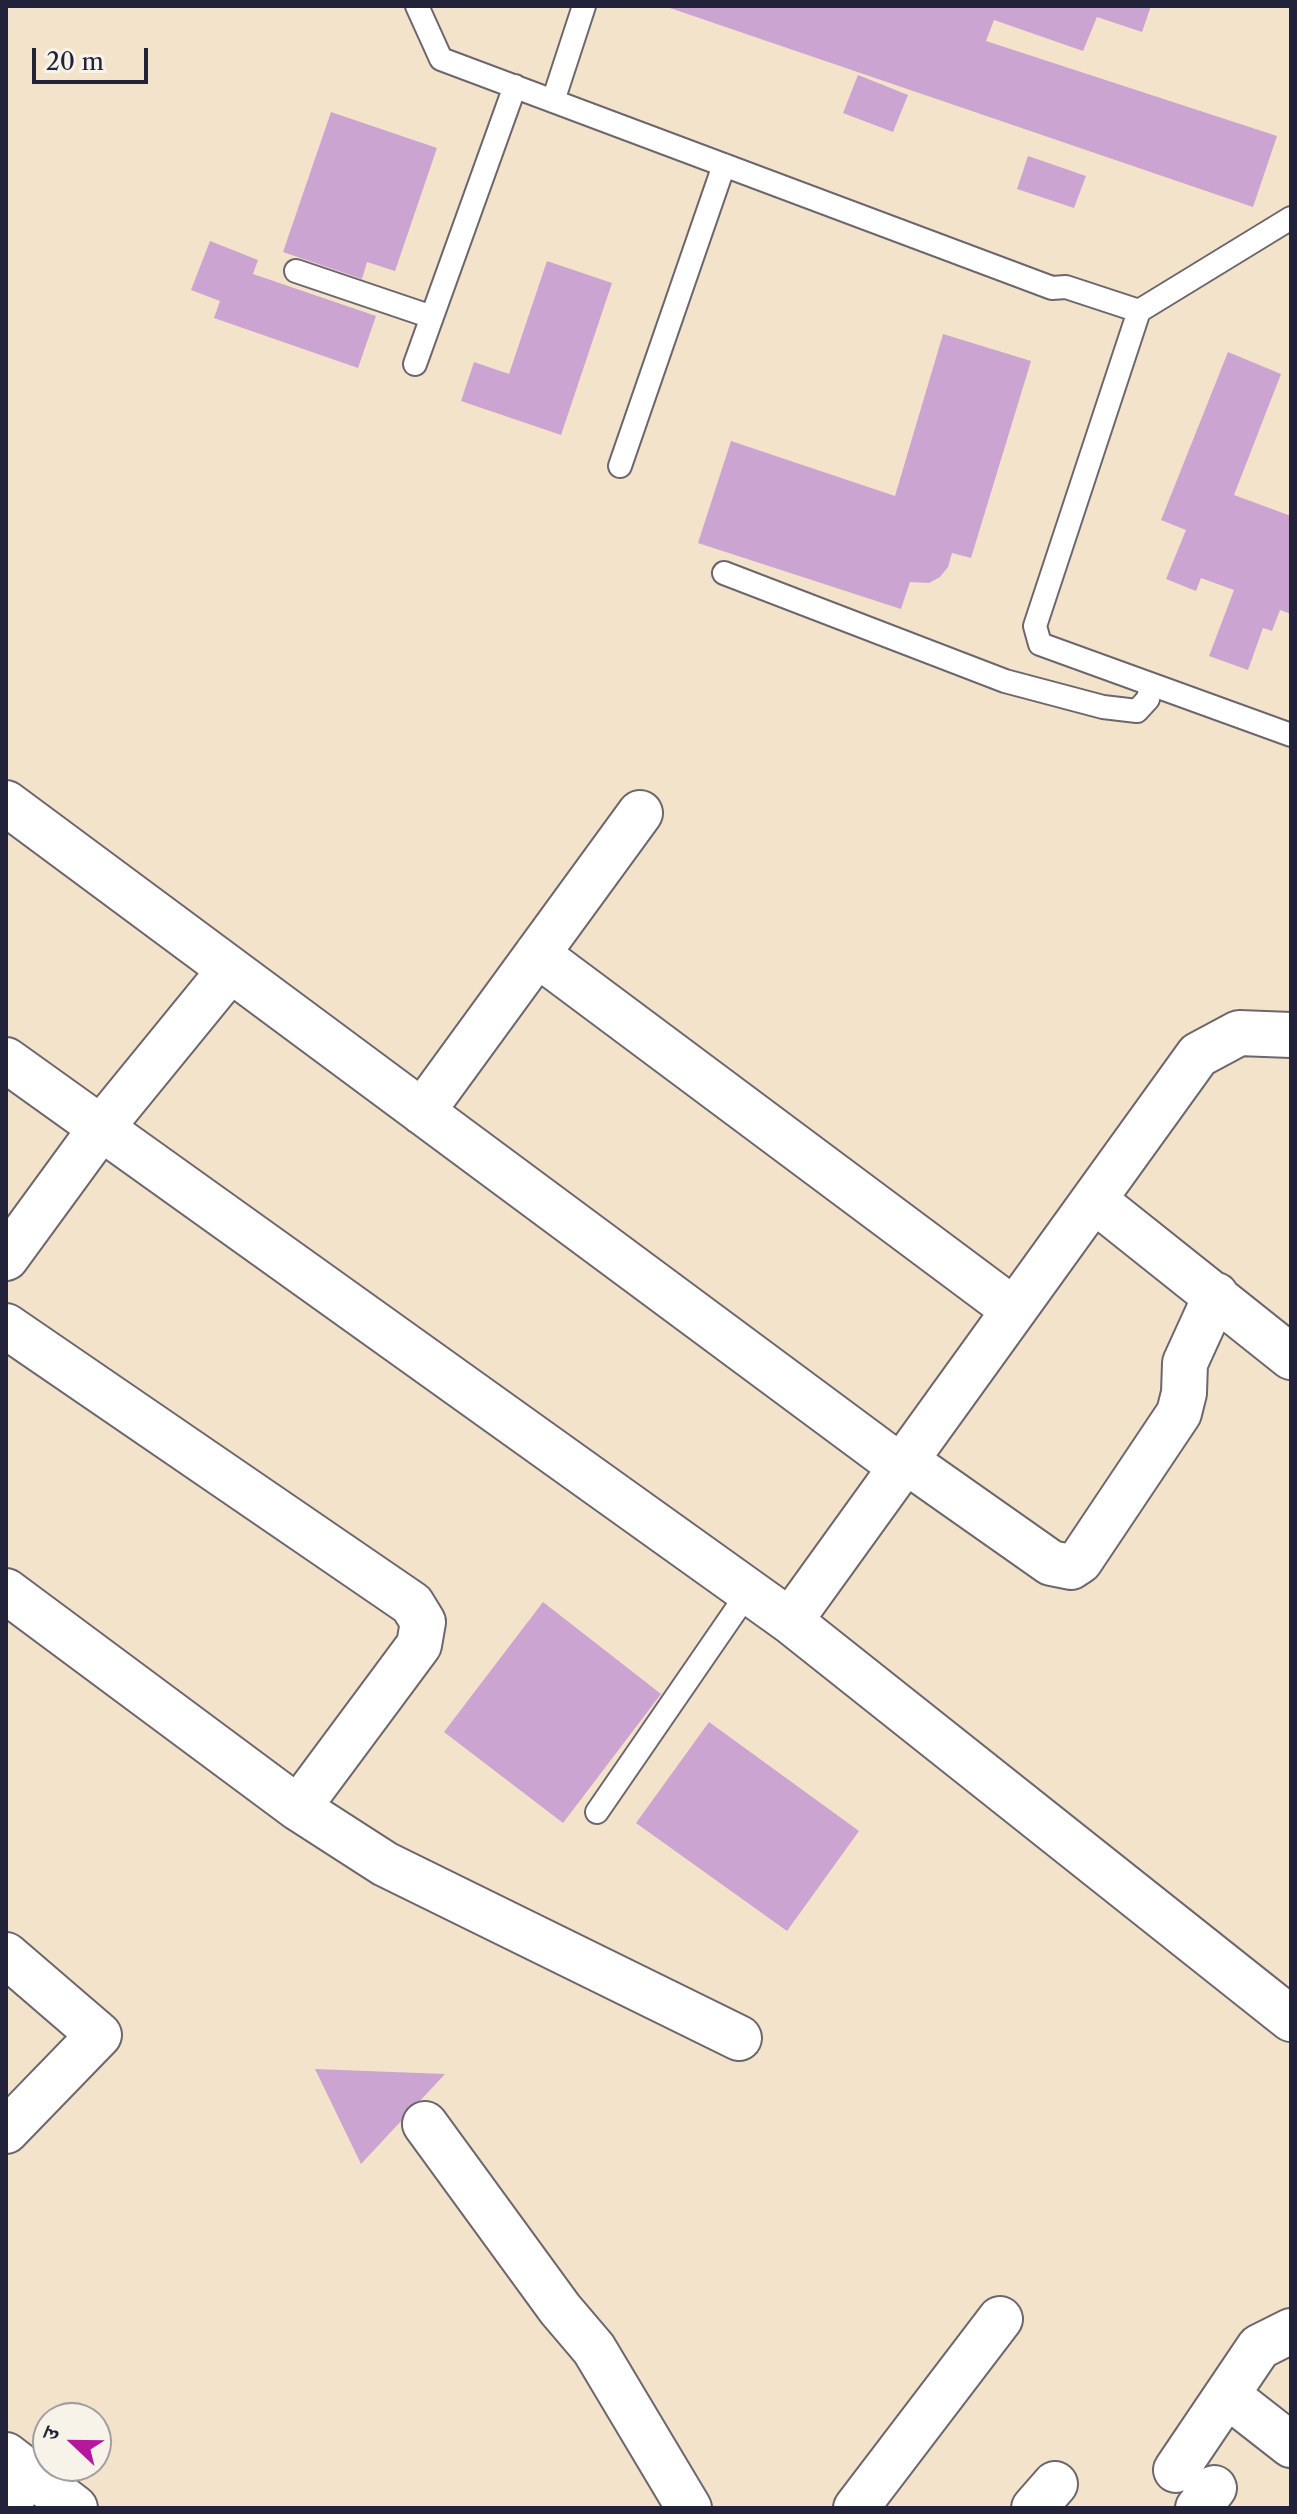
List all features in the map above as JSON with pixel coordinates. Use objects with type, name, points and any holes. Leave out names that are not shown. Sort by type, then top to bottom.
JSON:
[{"type":"street","points":[[6,803],[904,1464],[1051,1563],[1071,1567],[1080,1561],[1179,1413],[1184,1393],[1185,1363],[1216,1295]]},
{"type":"street","points":[[422,1112],[640,813]]},
{"type":"street","points":[[537,954],[1014,1310]]},
{"type":"street","points":[[6,1258],[101,1128],[230,970]]},
{"type":"street","points":[[790,1621],[1198,1055],[1239,1033],[1291,1035]]},
{"type":"street","points":[[6,1060],[790,1621],[1291,2019]]},
{"type":"street","points":[[1094,1200],[1291,1357]]},
{"type":"street","points":[[6,1326],[412,1604],[423,1622],[419,1645],[298,1808]]},
{"type":"street","points":[[6,1591],[298,1808],[420,1884],[739,2038]]},
{"type":"street","points":[[6,1955],[99,2035],[6,2131]]},
{"type":"street","points":[[425,2124],[560,2309],[594,2349],[689,2508]]},
{"type":"street","points":[[856,2508],[1000,2319]]},
{"type":"street","points":[[1196,2489],[1227,2395],[1259,2347],[1291,2331]]},
{"type":"street","points":[[1227,2395],[1291,2445]]},
{"type":"street","points":[[14,2478],[75,2508]]},
{"type":"lane","points":[[417,6],[441,59],[1052,288],[1066,287],[1139,311]]},
{"type":"lane","points":[[553,101],[584,6]]},
{"type":"lane","points":[[415,364],[515,86]]},
{"type":"lane","points":[[620,466],[724,165]]},
{"type":"lane","points":[[1291,218],[1139,311],[1035,626],[1040,644],[1291,735]]},
{"type":"lane","points":[[296,271],[432,317]]},
{"type":"lane","points":[[724,573],[1005,681],[1103,707],[1137,711],[1148,699],[1151,685]]},
{"type":"lane","points":[[597,1812],[749,1591]]},
{"type":"building","points":[[1151,6],[1142,32],[1097,17],[1083,51],[994,20],[986,41],[1277,136],[1253,207],[667,7]]},
{"type":"building","points":[[858,75],[908,95],[893,132],[843,113]]},
{"type":"building","points":[[331,112],[437,148],[395,271],[367,262],[362,279],[283,252]]},
{"type":"building","points":[[1028,156],[1086,176],[1074,208],[1017,189]]},
{"type":"building","points":[[210,241],[258,260],[253,274],[376,316],[358,368],[214,318],[220,301],[191,290]]},
{"type":"building","points":[[547,261],[612,283],[561,435],[461,401],[474,362],[509,374]]},
{"type":"building","points":[[943,334],[1031,361],[971,558],[952,553],[948,567],[940,577],[929,583],[910,582],[901,609],[698,543],[731,441],[895,496]]},
{"type":"building","points":[[1228,352],[1281,374],[1234,495],[1291,516],[1291,614],[1280,610],[1272,631],[1263,628],[1248,670],[1209,656],[1234,590],[1201,578],[1196,591],[1166,579],[1186,530],[1161,520]]},
{"type":"building","points":[[543,1602],[661,1694],[563,1823],[444,1732]]},
{"type":"building","points":[[709,1722],[859,1831],[787,1931],[636,1823]]},
{"type":"building","points":[[315,2069],[445,2074],[361,2164]]}]
